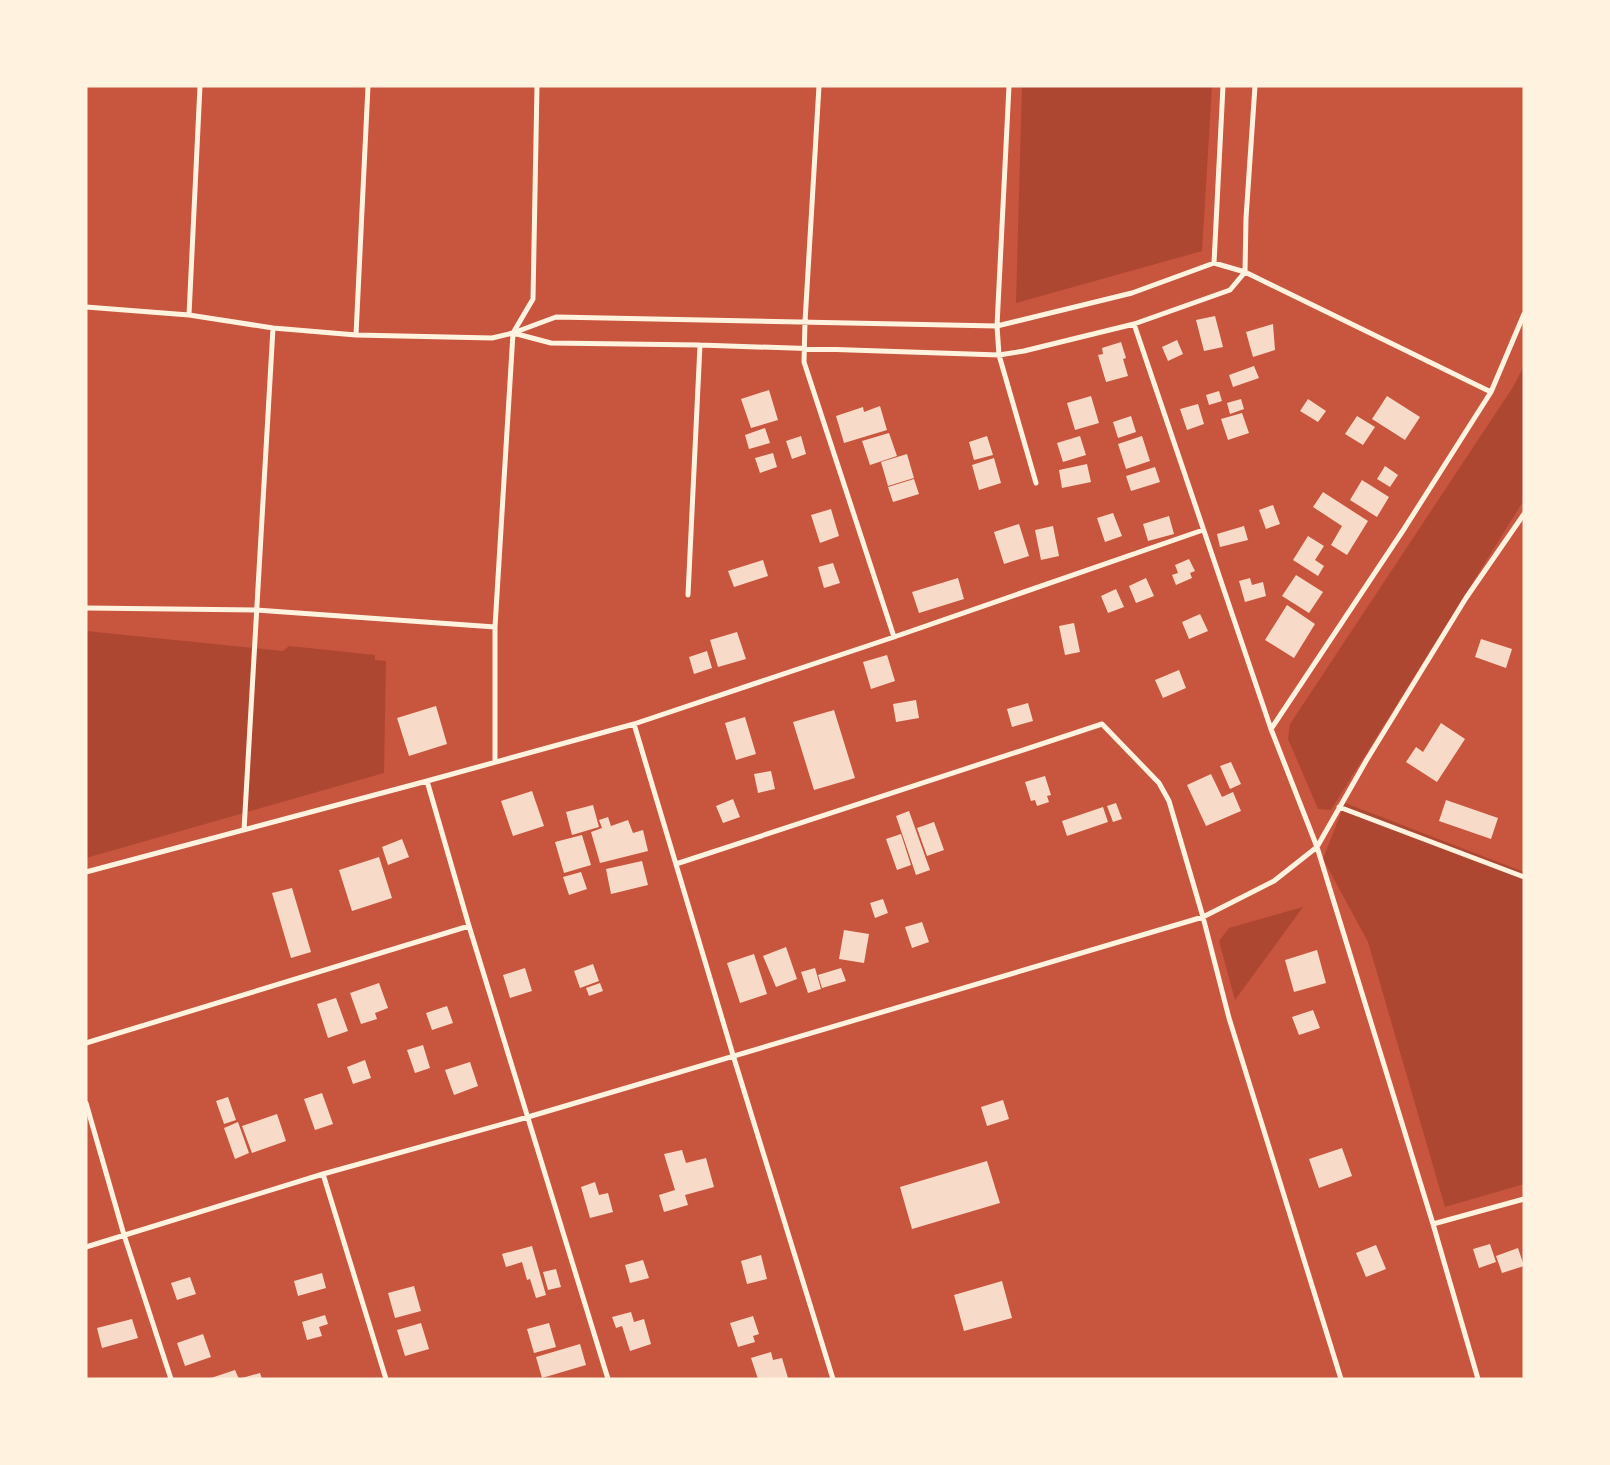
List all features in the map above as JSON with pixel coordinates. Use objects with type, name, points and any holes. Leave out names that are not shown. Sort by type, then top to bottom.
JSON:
[{"type":"street","points":[[189,314],[200,86]]},
{"type":"street","points":[[356,334],[368,86]]},
{"type":"street","points":[[495,762],[495,627],[513,333],[533,299],[537,86]]},
{"type":"street","points":[[819,86],[804,362],[894,637]]},
{"type":"street","points":[[1009,86],[997,326],[999,355],[1036,483]]},
{"type":"street","points":[[1214,263],[1223,86]]},
{"type":"street","points":[[513,333],[551,343],[700,345],[999,355],[1024,351],[1134,324],[1230,290],[1244,272],[1255,86]]},
{"type":"street","points":[[86,307],[189,314],[273,328],[356,334],[492,338],[513,333],[556,317],[997,326],[1132,293],[1214,263],[1244,272],[1491,392]]},
{"type":"street","points":[[1271,729],[1404,529],[1491,392],[1524,314]]},
{"type":"street","points":[[1134,324],[1271,729],[1317,847],[1433,1224],[1478,1379]]},
{"type":"street","points":[[244,830],[273,328]]},
{"type":"street","points":[[688,595],[700,345]]},
{"type":"street","points":[[86,1247],[323,1174],[528,1117],[1203,917],[1274,881],[1317,847],[1466,598],[1524,514]]},
{"type":"street","points":[[86,872],[634,724],[894,637],[1203,530]]},
{"type":"street","points":[[86,608],[256,610],[495,627]]},
{"type":"street","points":[[634,724],[833,1379]]},
{"type":"street","points":[[676,864],[1102,724],[1159,783],[1169,801],[1203,917],[1229,1018],[1341,1379]]},
{"type":"street","points":[[427,781],[469,926],[608,1379]]},
{"type":"street","points":[[1340,807],[1524,878]]},
{"type":"street","points":[[86,1042],[469,926]]},
{"type":"street","points":[[86,1103],[124,1235],[171,1379]]},
{"type":"street","points":[[323,1174],[386,1379]]},
{"type":"street","points":[[1433,1224],[1524,1199]]},
{"type":"shaded area","points":[[1022,86],[1212,86],[1202,251],[1016,303]]},
{"type":"shaded area","points":[[1524,366],[1524,500],[1331,810],[1318,809],[1288,739],[1290,724],[1513,387]]},
{"type":"shaded area","points":[[86,631],[283,651],[289,646],[375,655],[375,660],[386,661],[384,773],[86,858]]},
{"type":"shaded area","points":[[1345,803],[1524,872],[1524,1184],[1445,1207],[1368,942],[1323,859]]},
{"type":"shaded area","points":[[1303,907],[1235,1000],[1219,941],[1229,928]]},
{"type":"building","points":[[1215,316],[1223,347],[1204,351],[1196,320]]},
{"type":"building","points":[[1273,324],[1275,350],[1253,357],[1246,332]]},
{"type":"building","points":[[1177,340],[1183,354],[1168,361],[1162,347]]},
{"type":"building","points":[[1121,342],[1126,358],[1123,359],[1128,376],[1106,382],[1098,355],[1103,354],[1102,348]]},
{"type":"building","points":[[1254,366],[1259,378],[1233,387],[1229,375]]},
{"type":"building","points":[[769,390],[778,420],[751,428],[741,399]]},
{"type":"building","points":[[1219,391],[1222,401],[1209,405],[1206,395]]},
{"type":"building","points":[[1091,396],[1099,423],[1075,430],[1067,403]]},
{"type":"building","points":[[1387,396],[1420,417],[1405,440],[1372,419]]},
{"type":"building","points":[[1241,399],[1244,409],[1230,414],[1227,403]]},
{"type":"building","points":[[1308,399],[1326,411],[1318,422],[1300,411]]},
{"type":"building","points":[[1198,404],[1204,424],[1187,430],[1180,409]]},
{"type":"building","points":[[880,406],[887,430],[844,443],[836,416],[863,407],[864,412]]},
{"type":"building","points":[[1242,413],[1249,433],[1228,440],[1221,419]]},
{"type":"building","points":[[1131,416],[1136,432],[1118,438],[1113,422]]},
{"type":"building","points":[[1357,416],[1375,427],[1363,445],[1345,434]]},
{"type":"building","points":[[765,428],[770,443],[749,449],[745,435]]},
{"type":"building","points":[[889,433],[897,456],[870,465],[862,441]]},
{"type":"building","points":[[801,436],[806,454],[792,459],[786,441]]},
{"type":"building","points":[[987,436],[993,455],[974,460],[969,442]]},
{"type":"building","points":[[1080,436],[1086,455],[1063,462],[1057,443]]},
{"type":"building","points":[[1142,436],[1150,461],[1126,469],[1118,444]]},
{"type":"building","points":[[773,453],[777,467],[760,473],[755,458]]},
{"type":"building","points":[[907,454],[914,478],[888,486],[881,462]]},
{"type":"building","points":[[994,458],[1001,483],[979,490],[972,465]]},
{"type":"building","points":[[1087,464],[1091,482],[1062,488],[1059,470]]},
{"type":"building","points":[[1385,466],[1398,475],[1390,487],[1377,479]]},
{"type":"building","points":[[1155,467],[1160,482],[1131,491],[1126,476]]},
{"type":"building","points":[[914,479],[919,494],[893,502],[888,487]]},
{"type":"building","points":[[1362,480],[1389,497],[1377,517],[1350,500]]},
{"type":"building","points":[[1323,492],[1368,521],[1347,555],[1331,545],[1342,526],[1313,507]]},
{"type":"building","points":[[1273,505],[1280,524],[1266,529],[1259,510]]},
{"type":"building","points":[[831,509],[839,536],[820,543],[811,515]]},
{"type":"building","points":[[1113,513],[1122,536],[1105,542],[1097,518]]},
{"type":"building","points":[[1169,516],[1174,534],[1148,541],[1143,524]]},
{"type":"building","points":[[1019,524],[1029,556],[1004,564],[994,532]]},
{"type":"building","points":[[1053,526],[1059,556],[1041,560],[1035,530]]},
{"type":"building","points":[[1244,526],[1248,540],[1220,547],[1217,534]]},
{"type":"building","points":[[1308,536],[1324,546],[1315,560],[1324,566],[1318,576],[1293,560]]},
{"type":"building","points":[[1189,559],[1195,571],[1190,573],[1192,578],[1176,585],[1172,575],[1178,573],[1175,565]]},
{"type":"building","points":[[763,560],[768,576],[734,587],[728,571]]},
{"type":"building","points":[[833,563],[840,583],[824,588],[818,567]]},
{"type":"building","points":[[1296,575],[1323,592],[1309,613],[1282,596]]},
{"type":"building","points":[[958,578],[964,599],[919,613],[912,592]]},
{"type":"building","points":[[1146,578],[1154,596],[1136,603],[1129,586]]},
{"type":"building","points":[[1250,578],[1252,585],[1263,582],[1266,596],[1245,602],[1239,581]]},
{"type":"building","points":[[1116,589],[1124,607],[1108,613],[1101,596]]},
{"type":"building","points":[[1287,605],[1315,624],[1294,658],[1265,640]]},
{"type":"building","points":[[1200,614],[1208,631],[1189,639],[1182,622]]},
{"type":"building","points":[[1074,623],[1080,652],[1065,655],[1059,626]]},
{"type":"building","points":[[737,632],[746,659],[718,667],[710,640]]},
{"type":"building","points":[[1481,639],[1512,649],[1506,668],[1475,657]]},
{"type":"building","points":[[707,651],[712,668],[694,674],[689,657]]},
{"type":"building","points":[[887,655],[895,681],[871,689],[863,662]]},
{"type":"building","points":[[1179,670],[1186,688],[1163,698],[1155,680]]},
{"type":"building","points":[[916,700],[919,718],[896,722],[893,704]]},
{"type":"building","points":[[1028,703],[1033,721],[1012,727],[1007,709]]},
{"type":"building","points":[[436,706],[447,744],[409,756],[397,718]]},
{"type":"building","points":[[834,710],[855,778],[814,790],[793,722]]},
{"type":"building","points":[[745,717],[756,754],[736,760],[725,723]]},
{"type":"building","points":[[1441,723],[1465,739],[1437,782],[1406,762],[1416,747],[1423,752]]},
{"type":"building","points":[[1231,762],[1241,784],[1230,789],[1220,766]]},
{"type":"building","points":[[771,771],[775,789],[758,793],[754,774]]},
{"type":"building","points":[[1211,774],[1222,797],[1233,792],[1241,811],[1206,826],[1187,785]]},
{"type":"building","points":[[1045,776],[1051,795],[1047,796],[1049,802],[1037,806],[1035,800],[1031,801],[1025,782]]},
{"type":"building","points":[[532,791],[544,826],[513,836],[501,801]]},
{"type":"building","points":[[733,799],[740,817],[723,823],[716,806]]},
{"type":"building","points":[[1446,800],[1498,818],[1491,839],[1439,821]]},
{"type":"building","points":[[1116,803],[1122,819],[1113,822],[1107,806]]},
{"type":"building","points":[[593,805],[599,827],[572,835],[566,812]]},
{"type":"building","points":[[1103,807],[1108,822],[1067,836],[1062,821]]},
{"type":"building","points":[[909,811],[930,870],[916,875],[896,816]]},
{"type":"building","points":[[608,817],[611,826],[628,820],[633,833],[643,830],[648,851],[600,863],[591,832],[602,828],[599,820]]},
{"type":"building","points":[[934,822],[944,850],[927,856],[917,828]]},
{"type":"building","points":[[901,834],[911,865],[897,870],[886,839]]},
{"type":"building","points":[[582,835],[591,865],[564,873],[555,842]]},
{"type":"building","points":[[402,839],[409,857],[388,865],[382,847]]},
{"type":"building","points":[[379,857],[392,898],[352,911],[339,870]]},
{"type":"building","points":[[642,861],[648,885],[611,894],[606,869]]},
{"type":"building","points":[[581,872],[587,889],[569,895],[563,877]]},
{"type":"building","points":[[292,888],[311,952],[291,958],[272,893]]},
{"type":"building","points":[[883,899],[888,913],[875,918],[870,903]]},
{"type":"building","points":[[922,922],[929,942],[912,948],[905,927]]},
{"type":"building","points":[[844,930],[869,934],[864,963],[839,959]]},
{"type":"building","points":[[786,947],[797,979],[776,987],[763,956]]},
{"type":"building","points":[[1317,950],[1326,983],[1294,992],[1285,960]]},
{"type":"building","points":[[754,954],[767,994],[740,1003],[727,963]]},
{"type":"building","points":[[593,964],[599,981],[580,988],[574,971]]},
{"type":"building","points":[[525,968],[532,991],[510,998],[503,975]]},
{"type":"building","points":[[815,968],[821,989],[808,993],[801,972]]},
{"type":"building","points":[[841,968],[846,981],[822,988],[818,975]]},
{"type":"building","points":[[379,983],[388,1008],[375,1013],[377,1019],[361,1024],[350,993]]},
{"type":"building","points":[[600,983],[603,991],[589,996],[586,988]]},
{"type":"building","points":[[336,998],[348,1031],[328,1038],[317,1004]]},
{"type":"building","points":[[447,1006],[453,1023],[432,1030],[426,1013]]},
{"type":"building","points":[[1313,1010],[1320,1028],[1299,1035],[1292,1017]]},
{"type":"building","points":[[423,1045],[430,1068],[415,1073],[407,1050]]},
{"type":"building","points":[[365,1060],[371,1078],[353,1084],[347,1067]]},
{"type":"building","points":[[470,1062],[478,1086],[454,1095],[445,1070]]},
{"type":"building","points":[[322,1093],[333,1124],[315,1130],[304,1099]]},
{"type":"building","points":[[228,1097],[236,1120],[224,1124],[216,1101]]},
{"type":"building","points":[[1003,1100],[1009,1119],[987,1126],[981,1107]]},
{"type":"building","points":[[277,1114],[286,1141],[252,1153],[242,1126]]},
{"type":"building","points":[[238,1122],[249,1153],[235,1159],[224,1128]]},
{"type":"building","points":[[1342,1148],[1352,1176],[1319,1188],[1309,1159]]},
{"type":"building","points":[[682,1150],[686,1163],[706,1158],[714,1187],[685,1195],[688,1205],[664,1212],[659,1195],[675,1190],[664,1154]]},
{"type":"building","points":[[987,1161],[1000,1203],[912,1229],[900,1187]]},
{"type":"building","points":[[595,1182],[599,1195],[608,1193],[613,1212],[590,1218],[581,1187]]},
{"type":"building","points":[[1490,1244],[1496,1262],[1479,1268],[1473,1249]]},
{"type":"building","points":[[1376,1245],[1386,1269],[1366,1277],[1356,1253]]},
{"type":"building","points":[[532,1246],[546,1295],[536,1298],[530,1279],[527,1280],[522,1262],[506,1267],[502,1254]]},
{"type":"building","points":[[1518,1248],[1524,1266],[1502,1273],[1496,1256]]},
{"type":"building","points":[[761,1255],[767,1279],[747,1284],[741,1261]]},
{"type":"building","points":[[643,1260],[649,1278],[630,1283],[625,1265]]},
{"type":"building","points":[[556,1269],[561,1287],[548,1290],[543,1272]]},
{"type":"building","points":[[322,1273],[326,1288],[298,1296],[294,1281]]},
{"type":"building","points":[[190,1277],[196,1294],[177,1300],[171,1283]]},
{"type":"building","points":[[1002,1281],[1012,1318],[964,1331],[954,1295]]},
{"type":"building","points":[[414,1286],[421,1311],[395,1318],[388,1293]]},
{"type":"building","points":[[631,1312],[634,1322],[644,1319],[651,1344],[630,1351],[622,1326],[616,1328],[612,1317]]},
{"type":"building","points":[[325,1315],[328,1324],[319,1327],[322,1336],[307,1340],[302,1322]]},
{"type":"building","points":[[753,1316],[759,1334],[753,1336],[755,1342],[738,1347],[730,1323]]},
{"type":"building","points":[[132,1319],[138,1338],[102,1348],[97,1328]]},
{"type":"building","points":[[421,1323],[429,1349],[405,1356],[397,1330]]},
{"type":"building","points":[[549,1323],[556,1347],[534,1353],[527,1329]]},
{"type":"building","points":[[203,1334],[211,1357],[185,1366],[177,1343]]},
{"type":"building","points":[[580,1344],[586,1365],[542,1378],[536,1357]]},
{"type":"building","points":[[771,1352],[773,1360],[782,1358],[788,1378],[758,1379],[751,1358]]},
{"type":"building","points":[[235,1370],[239,1379],[211,1379],[211,1378]]},
{"type":"building","points":[[260,1373],[262,1379],[242,1378]]}]
